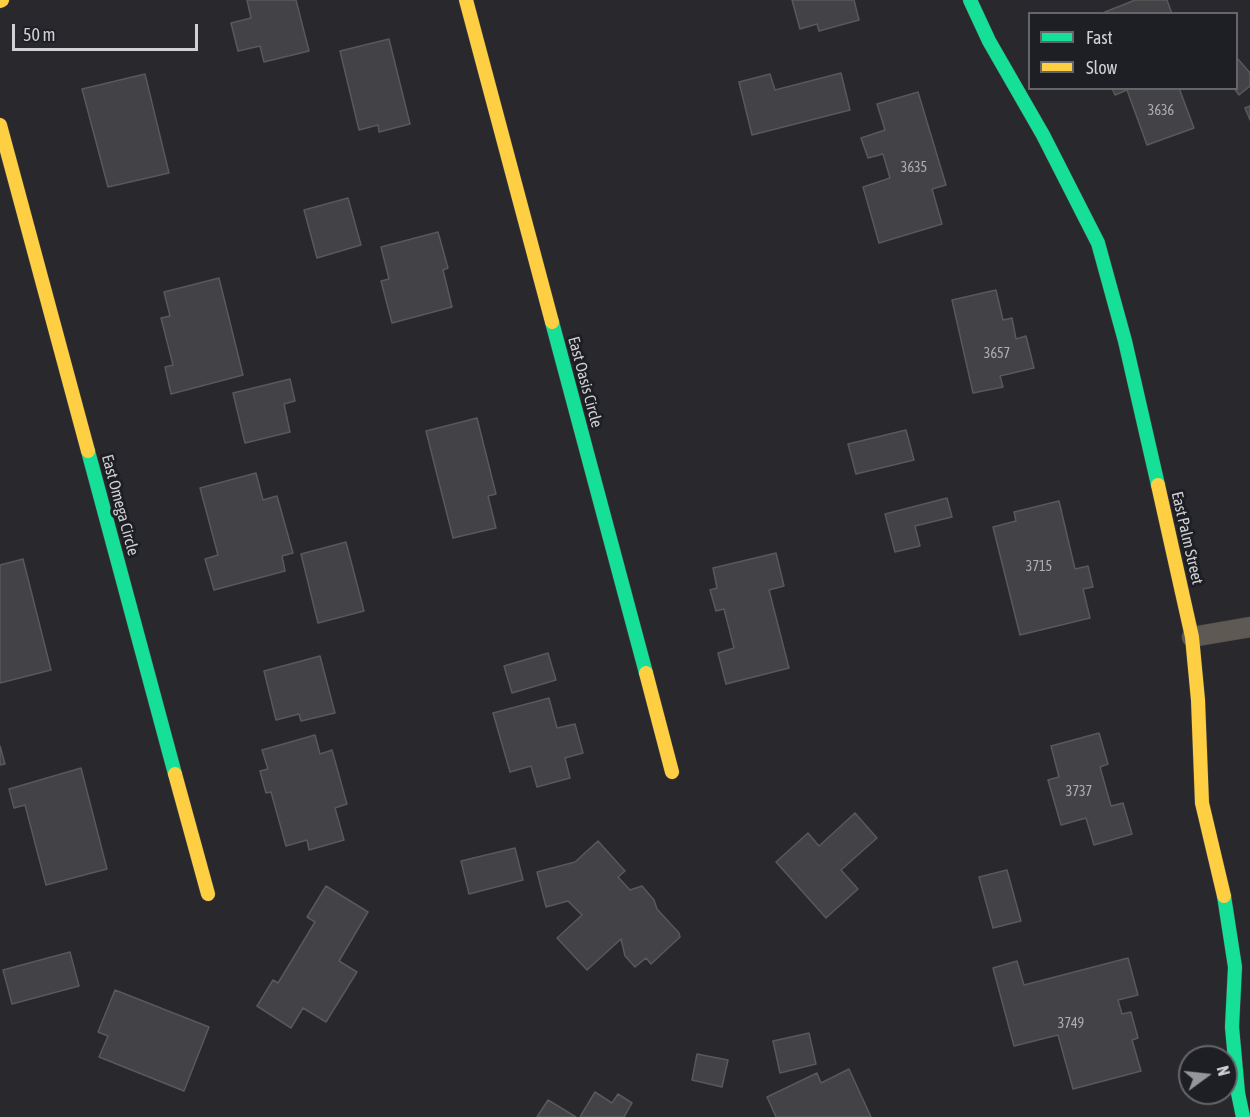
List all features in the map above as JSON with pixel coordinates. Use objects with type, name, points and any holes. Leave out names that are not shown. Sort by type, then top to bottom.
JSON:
[{"type":"street","name":"East Oasis Circle","points":[[466,0],[672,772]]},
{"type":"street","name":"East Palm Street","points":[[970,0],[989,41],[1043,135],[1098,243],[1125,341],[1192,637],[1198,700],[1202,802],[1225,902],[1235,967],[1232,1027],[1238,1093],[1243,1117]]},
{"type":"street","name":"East Omega Circle","points":[[0,125],[208,894]]},
{"type":"street","points":[[1192,637],[1250,627]]},
{"type":"building","points":[[247,0],[296,0],[309,51],[264,62],[260,46],[238,51],[231,23],[251,18]]},
{"type":"building","points":[[792,0],[854,0],[859,20],[819,31],[817,24],[800,29]]},
{"type":"building","points":[[1135,0],[1167,0],[1171,12],[1105,12]]},
{"type":"building","points":[[389,39],[410,124],[379,132],[378,125],[359,130],[340,51]]},
{"type":"building","points":[[1238,59],[1250,73],[1250,86],[1239,95],[1235,90],[1238,90]]},
{"type":"building","points":[[841,73],[850,110],[752,135],[739,82],[770,74],[775,90]]},
{"type":"building","points":[[145,74],[169,173],[108,187],[82,89]]},
{"type":"building","points":[[1113,90],[1127,90],[1115,95]]},
{"type":"building","points":[[1127,90],[1180,90],[1194,128],[1147,145]]},
{"type":"building","points":[[918,92],[946,185],[932,189],[942,224],[879,243],[863,187],[890,178],[883,154],[868,158],[861,138],[885,130],[877,104]]},
{"type":"building","points":[[1250,106],[1250,120],[1245,108]]},
{"type":"building","points":[[348,198],[361,245],[317,258],[304,210]]},
{"type":"building","points":[[438,232],[448,268],[443,270],[452,307],[392,323],[381,281],[389,279],[381,247]]},
{"type":"building","points":[[219,278],[243,375],[171,394],[165,367],[173,365],[161,318],[170,316],[164,292]]},
{"type":"building","points":[[996,290],[1003,320],[1012,318],[1016,339],[1026,336],[1034,368],[1000,376],[1003,387],[973,393],[952,300]]},
{"type":"building","points":[[290,379],[295,401],[284,404],[290,432],[245,443],[233,393]]},
{"type":"building","points":[[477,418],[496,494],[488,496],[496,528],[453,538],[426,431]]},
{"type":"building","points":[[906,430],[914,460],[856,474],[848,444]]},
{"type":"building","points":[[256,473],[263,500],[277,496],[293,553],[282,556],[285,571],[214,590],[205,559],[218,555],[200,488]]},
{"type":"building","points":[[947,498],[952,517],[915,526],[920,546],[895,552],[885,514]]},
{"type":"building","points":[[1059,501],[1075,569],[1088,566],[1093,587],[1083,589],[1090,618],[1020,635],[993,527],[1016,521],[1014,512]]},
{"type":"building","points":[[346,542],[364,611],[318,623],[301,554]]},
{"type":"building","points":[[776,553],[784,586],[769,590],[789,668],[726,684],[718,653],[734,648],[724,609],[716,611],[710,590],[717,588],[713,568]]},
{"type":"building","points":[[23,559],[51,670],[0,683],[0,565]]},
{"type":"building","points":[[548,653],[556,680],[512,693],[504,666]]},
{"type":"building","points":[[320,656],[335,713],[301,721],[299,714],[276,720],[264,671]]},
{"type":"building","points":[[549,698],[557,728],[575,724],[583,753],[565,758],[570,778],[537,787],[531,766],[510,772],[493,713]]},
{"type":"building","points":[[1099,733],[1108,764],[1100,767],[1111,806],[1123,803],[1132,834],[1094,845],[1086,818],[1061,825],[1048,780],[1059,777],[1051,746]]},
{"type":"building","points":[[315,735],[320,754],[332,750],[347,804],[335,808],[344,840],[309,850],[307,840],[286,846],[271,792],[266,793],[260,771],[268,769],[262,750]]},
{"type":"building","points":[[0,746],[5,764],[0,765]]},
{"type":"building","points":[[81,768],[107,869],[46,885],[25,805],[14,808],[9,789]]},
{"type":"building","points":[[855,813],[877,838],[841,870],[858,889],[826,918],[776,862],[808,833],[819,846]]},
{"type":"building","points":[[598,841],[625,871],[618,877],[630,890],[642,886],[654,900],[657,909],[679,933],[680,937],[651,964],[646,958],[635,967],[625,956],[621,939],[587,970],[557,938],[582,915],[568,901],[546,907],[537,872],[575,862]]},
{"type":"building","points":[[515,848],[523,880],[469,894],[461,861]]},
{"type":"building","points":[[1007,870],[1021,921],[993,928],[979,877]]},
{"type":"building","points":[[326,886],[368,912],[339,961],[357,972],[326,1022],[303,1008],[291,1028],[257,1006],[273,980],[278,983],[315,922],[307,917]]},
{"type":"building","points":[[70,952],[79,986],[12,1004],[3,970]]},
{"type":"building","points":[[1128,958],[1138,995],[1118,1000],[1122,1014],[1131,1012],[1138,1038],[1132,1040],[1141,1071],[1073,1089],[1058,1035],[1014,1046],[993,968],[1017,961],[1024,985]]},
{"type":"building","points":[[115,990],[209,1027],[184,1091],[99,1057],[108,1036],[98,1032]]},
{"type":"building","points":[[809,1033],[816,1064],[780,1073],[773,1041]]},
{"type":"building","points":[[697,1054],[728,1060],[722,1087],[692,1080]]},
{"type":"building","points":[[849,1069],[871,1117],[776,1117],[767,1097],[817,1073],[821,1083]]},
{"type":"building","points":[[595,1092],[612,1103],[618,1094],[632,1103],[624,1117],[580,1117]]},
{"type":"building","points":[[548,1100],[576,1117],[537,1117]]},
{"type":"traffic: fast","points":[[970,0],[989,41],[1043,135],[1098,243],[1125,341],[1158,485]]},
{"type":"traffic: fast","points":[[552,322],[646,673]]},
{"type":"traffic: fast","points":[[88,451],[175,774]]},
{"type":"traffic: fast","points":[[1224,896],[1235,967],[1232,1027],[1238,1093],[1243,1117]]},
{"type":"traffic: slow","points":[[466,0],[552,322]]},
{"type":"traffic: slow","points":[[0,125],[88,451]]},
{"type":"traffic: slow","points":[[1158,485],[1192,637],[1198,700],[1202,803],[1224,896]]},
{"type":"traffic: slow","points":[[646,673],[672,772]]},
{"type":"traffic: slow","points":[[175,774],[208,894]]}]
